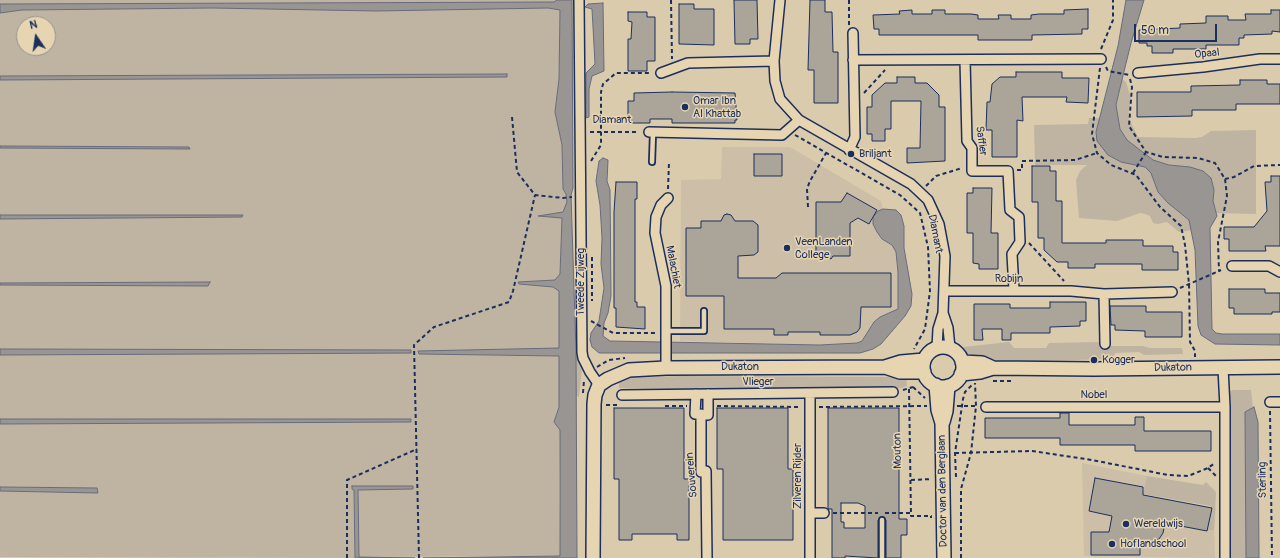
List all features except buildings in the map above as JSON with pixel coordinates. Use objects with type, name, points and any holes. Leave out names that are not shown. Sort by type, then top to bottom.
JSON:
[{"type":"street","name":"Tweede Zijweg","points":[[579,0],[582,352],[583,358],[590,372],[600,385]]},
{"type":"street","name":"Diamant","points":[[780,0],[774,61],[775,81],[780,99],[799,120],[849,150],[911,184],[928,200],[939,224],[944,256],[943,313],[948,328],[944,348]]},
{"type":"street","points":[[849,150],[855,137],[853,33]]},
{"type":"street","points":[[853,60],[1102,59]]},
{"type":"street","name":"Opaal","points":[[1134,74],[1203,68],[1260,59],[1280,59]]},
{"type":"street","name":"Saffier","points":[[965,60],[967,140],[972,148],[972,171],[1008,170]]},
{"type":"street","points":[[661,73],[688,63],[774,61]]},
{"type":"street","points":[[651,132],[782,135],[799,120]]},
{"type":"street","points":[[1008,170],[1010,210],[1019,218],[1020,233],[1020,242],[1012,254],[1014,290]]},
{"type":"street","name":"Malachiet","points":[[666,368],[666,286],[655,233],[656,217],[662,205],[668,198]]},
{"type":"street","points":[[1232,266],[1269,266],[1280,272]]},
{"type":"street","name":"Robijn","points":[[944,291],[1014,290],[1104,294],[1172,292]]},
{"type":"street","points":[[1104,294],[1105,344]]},
{"type":"street","points":[[944,348],[955,351],[962,368],[954,383],[942,385],[927,378],[924,366],[932,350],[944,348]]},
{"type":"street","name":"Dukaton","points":[[962,368],[982,363],[994,368],[1280,367]]},
{"type":"street","name":"Dukaton","points":[[600,385],[618,374],[629,370],[666,368],[885,367],[900,372],[910,367],[924,366]]},
{"type":"street","points":[[1223,368],[1225,407],[1225,558]]},
{"type":"street","points":[[593,558],[594,404],[595,394],[600,385]]},
{"type":"street","name":"Doctor van den Berglaan","points":[[942,385],[944,558]]},
{"type":"street","name":"Vlieger","points":[[625,395],[894,392]]},
{"type":"street","name":"Souverein","points":[[696,394],[696,414],[701,414],[701,472],[706,471],[707,558]]},
{"type":"street","points":[[701,414],[708,414],[708,394]]},
{"type":"street","name":"Zilveren Rijder","points":[[810,394],[810,558]]},
{"type":"street","points":[[1270,402],[1280,402]]},
{"type":"street","name":"Nobel","points":[[986,406],[1225,407]]},
{"type":"street","points":[[810,513],[824,513]]},
{"type":"lane","points":[[651,132],[652,162]]},
{"type":"lane","points":[[666,331],[704,331],[704,311]]},
{"type":"lane","points":[[882,520],[882,558]]},
{"type":"path","points":[[671,0],[672,68]]},
{"type":"path","points":[[849,0],[849,26],[853,33]]},
{"type":"path","points":[[1113,0],[1113,20],[1101,46],[1102,59],[1092,134],[1097,153],[1112,164],[1136,174],[1160,207],[1181,226],[1185,245],[1189,284],[1190,342],[1195,351],[1196,368]]},
{"type":"path","points":[[854,102],[894,60]]},
{"type":"path","points":[[1108,71],[1134,74],[1129,126],[1146,152],[1163,156],[1198,158],[1215,163],[1225,179],[1227,196],[1218,242],[1219,271]]},
{"type":"path","points":[[590,169],[593,155],[601,145],[602,87],[611,75],[616,73],[661,73]]},
{"type":"path","points":[[512,117],[513,147],[517,172],[535,195],[563,198],[574,197]]},
{"type":"path","name":"Diamant","points":[[787,131],[900,195],[920,213],[928,247],[930,291],[925,329],[911,354],[910,367]]},
{"type":"path","name":"Diamant","points":[[580,132],[651,132]]},
{"type":"path","points":[[1132,173],[1146,152]]},
{"type":"path","points":[[808,207],[807,188],[826,153]]},
{"type":"path","points":[[1008,170],[1022,170],[1022,161],[1075,160],[1097,153]]},
{"type":"path","points":[[668,198],[669,162]]},
{"type":"path","points":[[921,194],[927,183],[936,176],[972,165]]},
{"type":"path","points":[[1225,179],[1234,177],[1254,166],[1280,165]]},
{"type":"path","points":[[418,558],[414,345],[434,327],[509,302],[513,291],[535,195]]},
{"type":"path","points":[[1020,233],[1075,292]]},
{"type":"path","points":[[591,252],[594,283],[592,304]]},
{"type":"path","points":[[1189,284],[1232,266]]},
{"type":"path","points":[[588,318],[613,333],[666,331]]},
{"type":"path","points":[[910,367],[913,387]]},
{"type":"path","points":[[961,558],[961,489],[971,453],[976,406],[975,383]]},
{"type":"path","name":"Mouton","points":[[909,389],[911,513]]},
{"type":"path","points":[[594,404],[628,405],[625,395]]},
{"type":"path","points":[[962,406],[963,399]]},
{"type":"path","name":"Sterling","points":[[1270,402],[1272,558]]},
{"type":"path","points":[[708,406],[986,406]]},
{"type":"path","points":[[347,558],[347,480],[417,449]]},
{"type":"path","points":[[956,453],[1032,451],[1092,460],[1168,475],[1188,476],[1208,468],[1225,453]]},
{"type":"path","points":[[911,480],[943,479]]},
{"type":"path","points":[[824,513],[911,513],[911,516],[931,516],[931,523]]},
{"type":"shaded area","points":[[0,0],[557,0],[554,2],[0,4]]},
{"type":"shaded area","points":[[557,0],[572,0],[573,188],[571,195],[576,351],[577,558],[423,558],[560,556],[560,430],[554,422],[559,407],[559,356],[419,354],[418,351],[559,348],[559,291],[553,287],[519,284],[518,282],[555,280],[560,274],[562,218],[538,216],[563,212],[567,202],[566,194],[563,189],[562,145],[555,112],[559,79],[560,10],[548,8],[376,11],[213,8],[22,10],[0,13],[0,4],[554,2]]},
{"type":"shaded area","points":[[1126,0],[1144,0],[1131,43],[1116,105],[1120,129],[1127,140],[1153,160],[1169,165],[1190,167],[1203,171],[1211,178],[1214,190],[1213,201],[1217,216],[1210,228],[1212,329],[1216,333],[1222,334],[1280,334],[1280,345],[1215,344],[1201,335],[1198,326],[1195,250],[1189,220],[1168,203],[1158,192],[1151,173],[1145,167],[1121,162],[1108,155],[1097,141],[1096,132],[1118,46]]},
{"type":"shaded area","points":[[603,3],[604,71],[592,76],[589,89],[589,117],[586,118],[586,73],[595,64],[592,9],[585,7],[588,4]]},
{"type":"shaded area","points":[[213,8],[548,8],[560,10],[559,79],[555,112],[562,145],[563,189],[566,194],[567,202],[563,212],[540,216],[562,218],[560,274],[555,280],[518,282],[519,284],[553,287],[559,291],[559,349],[418,351],[419,354],[559,356],[559,407],[554,422],[560,430],[560,556],[359,557],[358,490],[413,489],[413,486],[352,486],[352,489],[354,490],[355,558],[0,557],[0,491],[98,492],[97,488],[0,487],[0,424],[411,422],[411,419],[0,419],[0,355],[411,352],[410,350],[0,349],[0,285],[208,286],[209,282],[0,283],[0,219],[243,216],[0,215],[0,148],[190,149],[189,147],[0,146],[0,80],[507,77],[506,74],[0,76],[0,13],[22,10]]},
{"type":"shaded area","points":[[507,74],[507,77],[0,80],[0,76]]},
{"type":"shaded area","points":[[1122,79],[1126,82],[1131,98],[1128,117],[1138,137],[1195,138],[1202,137],[1211,131],[1256,130],[1256,214],[1216,213],[1213,201],[1214,190],[1191,167],[1169,165],[1153,160],[1126,140],[1120,129],[1116,105]]},
{"type":"shaded area","points":[[1089,118],[1100,118],[1096,132],[1108,155],[1121,161],[1145,167],[1151,173],[1158,192],[1168,203],[1189,220],[1193,230],[1179,232],[1167,222],[1158,224],[1153,223],[1150,216],[1140,213],[1117,221],[1079,218],[1076,180],[1080,171],[1087,165],[1035,165],[1034,125],[1088,124]]},
{"type":"shaded area","points":[[0,146],[189,147],[190,149],[0,148]]},
{"type":"shaded area","name":"VeenLanden College","points":[[722,147],[790,147],[881,201],[883,209],[878,211],[882,239],[892,245],[896,252],[898,272],[898,309],[880,317],[874,322],[862,341],[857,343],[820,345],[680,341],[681,180],[721,179]]},
{"type":"shaded area","points":[[603,158],[608,160],[607,181],[610,190],[611,296],[608,313],[604,323],[603,336],[610,341],[820,345],[857,343],[862,341],[874,322],[880,317],[898,309],[898,272],[896,252],[892,245],[882,239],[873,224],[873,217],[878,211],[883,209],[896,210],[901,215],[904,226],[904,248],[912,294],[911,306],[905,316],[881,344],[873,349],[860,353],[599,353],[592,347],[590,340],[591,333],[599,321],[604,288],[601,264],[602,238],[600,205],[596,181],[599,161]]},
{"type":"shaded area","points":[[0,215],[243,215],[242,217],[0,219]]},
{"type":"shaded area","points":[[210,282],[208,286],[0,285],[0,283]]},
{"type":"shaded area","points":[[1009,342],[1014,348],[1046,348],[1049,343],[1099,342],[1099,346],[1182,348],[1183,354],[1144,355],[1139,352],[1115,353],[1113,359],[997,362],[971,360],[963,347]]},
{"type":"shaded area","points":[[0,349],[411,350],[411,353],[0,355]]},
{"type":"shaded area","points":[[576,351],[582,369],[579,397],[576,396]]},
{"type":"shaded area","points":[[679,376],[906,377],[907,386],[901,388],[736,390],[619,388],[619,380],[626,378]]},
{"type":"shaded area","points":[[1233,390],[1251,390],[1253,408],[1245,412],[1246,558],[1229,558],[1227,393]]},
{"type":"shaded area","points":[[1254,407],[1258,422],[1259,558],[1246,558],[1245,412]]},
{"type":"shaded area","points":[[0,419],[411,419],[411,422],[0,424]]},
{"type":"shaded area","points":[[1082,463],[1147,476],[1143,494],[1216,508],[1214,530],[1215,558],[1084,556]]},
{"type":"shaded area","points":[[1147,476],[1203,485],[1206,482],[1216,492],[1214,530],[1207,530],[1211,506],[1143,494]]},
{"type":"shaded area","points":[[352,486],[413,486],[413,489],[358,490],[359,557],[415,558],[355,558],[354,490],[352,489]]},
{"type":"shaded area","points":[[0,487],[97,488],[98,493],[0,491]]},
{"type":"place","name":"Omar Ibn Al Khattab","points":[[685,107]]},
{"type":"place","name":"Briljant","points":[[851,154]]},
{"type":"place","name":"VeenLanden College","points":[[787,248]]},
{"type":"place","name":"Kogger","points":[[1094,360]]},
{"type":"place","name":"Wereldwijs","points":[[1126,524]]},
{"type":"place","name":"Hoflandschool","points":[[1112,544]]}]
